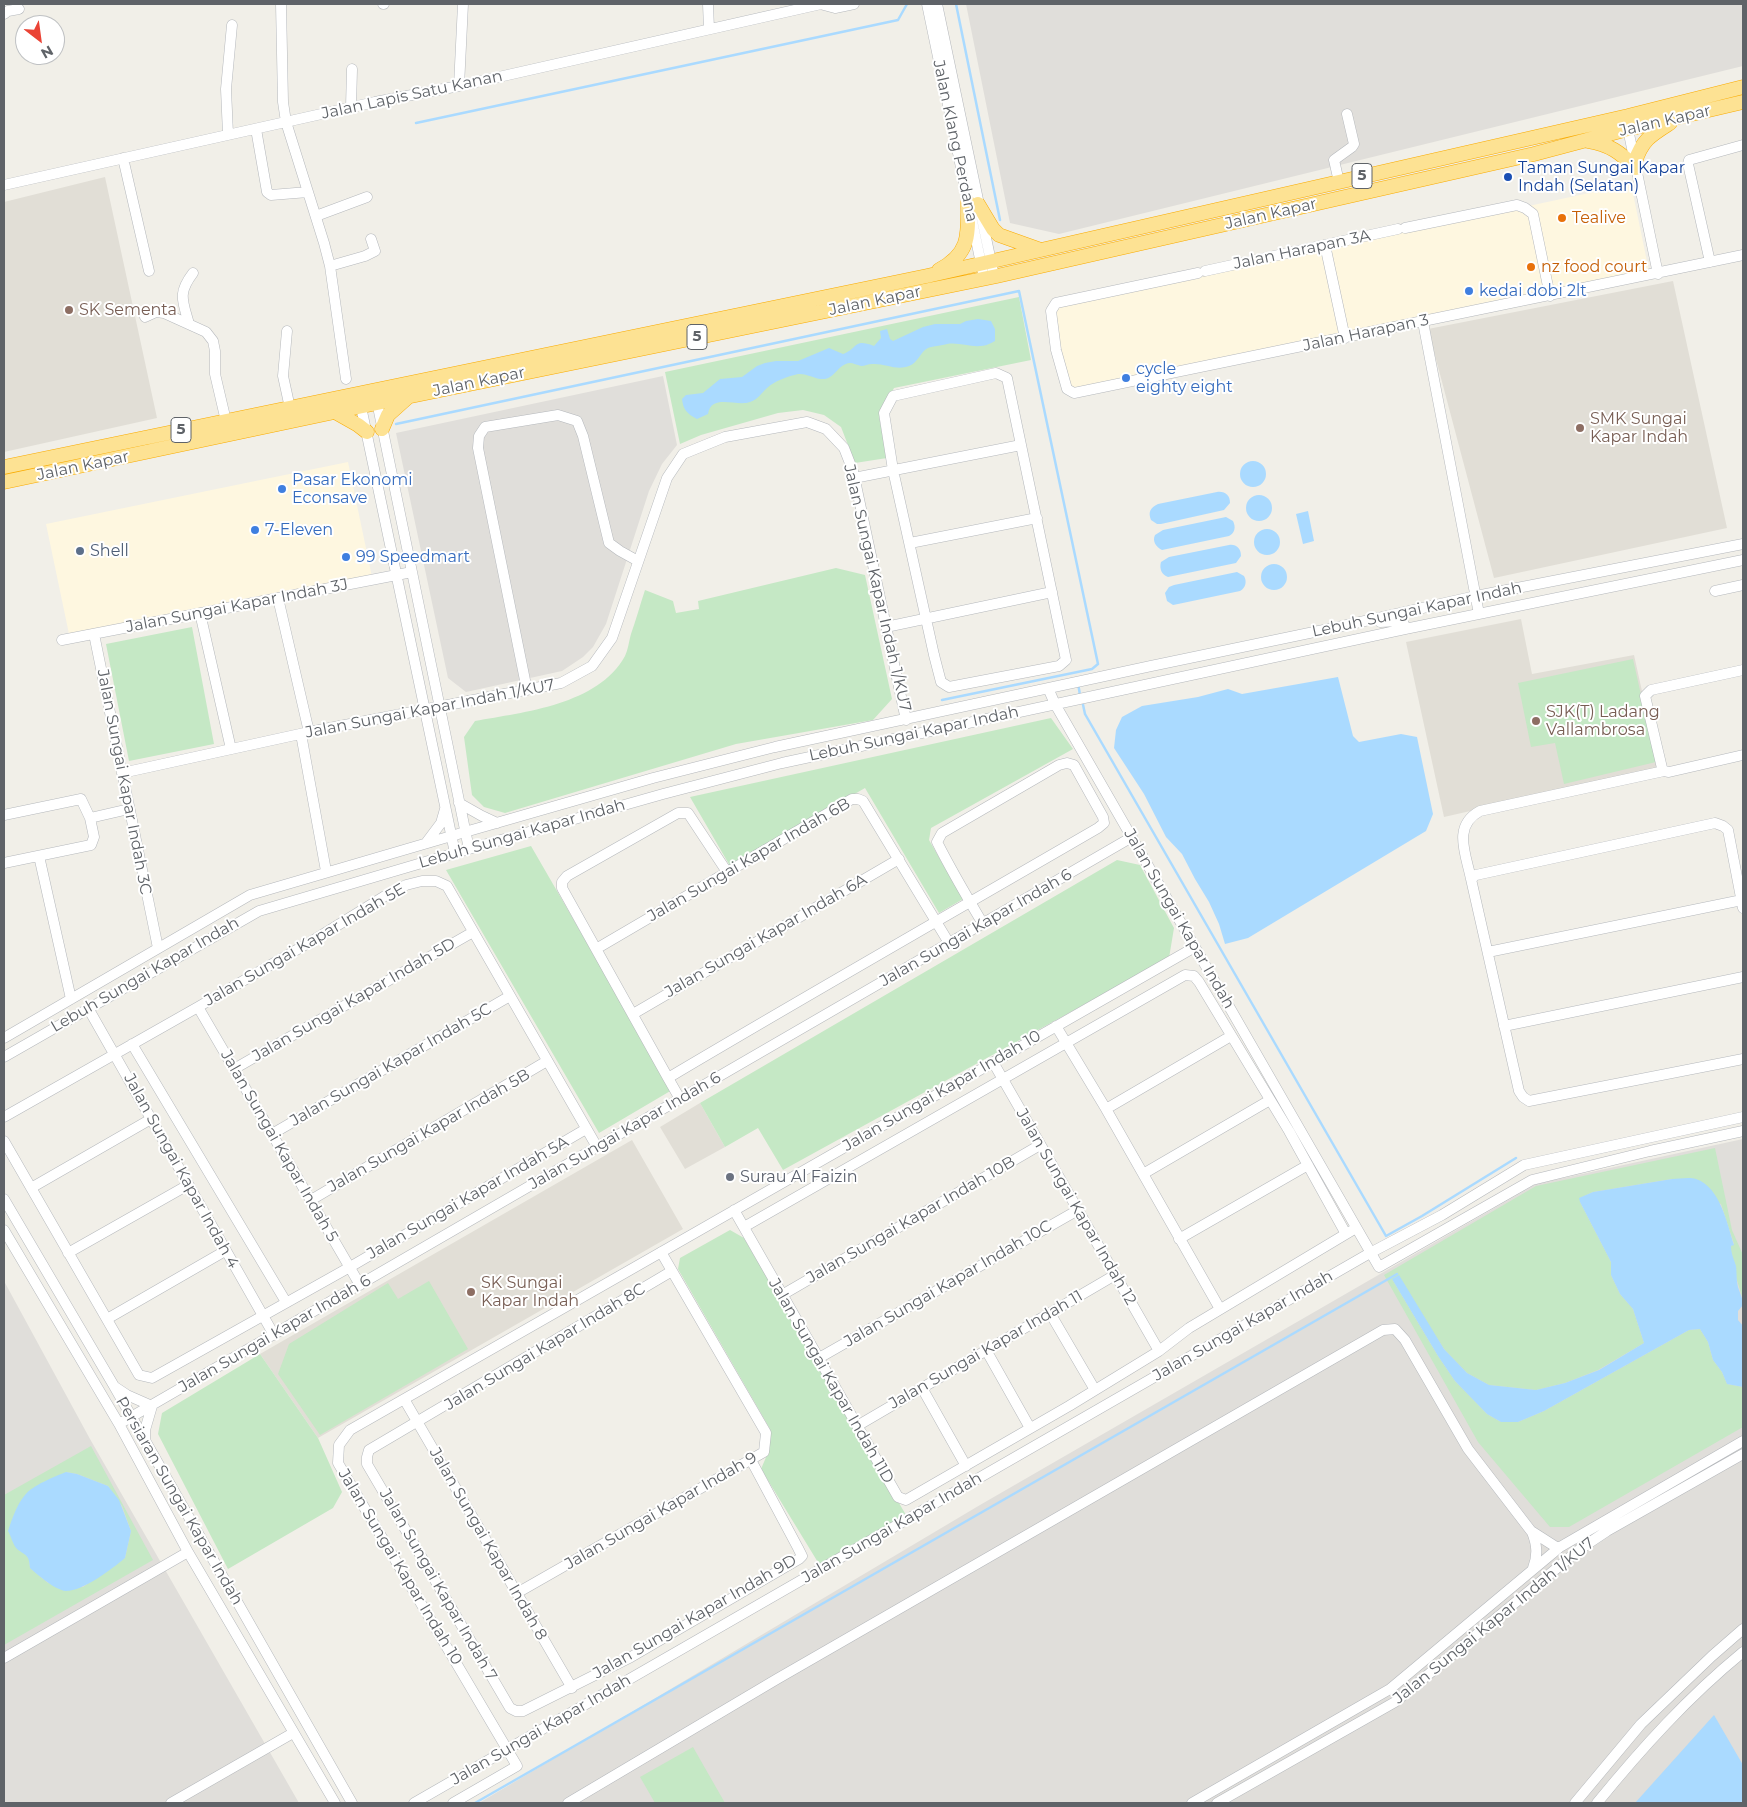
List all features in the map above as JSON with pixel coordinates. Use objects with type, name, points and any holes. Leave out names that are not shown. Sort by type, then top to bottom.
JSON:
[{"type":"highway","name":"Jalan Kapar","points":[[4,467],[290,408],[376,397],[986,263],[1628,116],[1743,87]]},
{"type":"highway","name":"Jalan Kapar","points":[[376,397],[410,396],[989,277],[1534,154],[1628,129],[1743,102]]},
{"type":"highway","points":[[1582,141],[1597,142],[1618,151],[1635,165],[1639,150],[1648,138],[1681,117]]},
{"type":"highway","points":[[973,203],[999,235],[1041,250]]},
{"type":"highway","points":[[927,276],[952,263],[960,254],[966,243],[973,203]]},
{"type":"highway","points":[[382,429],[388,415],[410,396]]},
{"type":"highway","name":"Jalan Kapar","points":[[4,482],[335,412],[360,400]]},
{"type":"highway","points":[[335,412],[358,425],[366,432]]},
{"type":"street","points":[[281,4],[283,102],[286,122],[330,266],[346,379]]},
{"type":"street","points":[[459,86],[463,4]]},
{"type":"street","points":[[708,4],[709,29]]},
{"type":"street","name":"Jalan Lapis Satu Kanan","points":[[4,185],[351,107],[459,86],[820,4],[835,8],[854,4]]},
{"type":"street","name":"Jalan Klang Perdana","points":[[927,4],[989,277]]},
{"type":"street","name":"Jalan Klang Perdana","points":[[937,4],[973,203]]},
{"type":"street","points":[[4,14],[8,11],[19,10]]},
{"type":"street","points":[[228,134],[226,89],[232,25]]},
{"type":"street","points":[[351,107],[352,69]]},
{"type":"street","points":[[1658,274],[1628,129],[1635,120],[1643,115],[1683,101]]},
{"type":"street","points":[[1339,182],[1334,160],[1354,144],[1347,114]]},
{"type":"street","points":[[1540,135],[1559,136],[1614,124],[1628,129]]},
{"type":"street","points":[[256,129],[268,192],[271,194],[308,192]]},
{"type":"street","points":[[1710,262],[1688,164],[1689,160],[1743,145]]},
{"type":"street","points":[[123,158],[149,271]]},
{"type":"street","points":[[316,216],[367,197]]},
{"type":"street","name":"Jalan Harapan 3A","points":[[1074,393],[1067,389],[1056,350],[1051,311],[1056,303],[1517,205],[1533,214],[1550,296]]},
{"type":"street","points":[[330,266],[365,256],[375,250],[371,239]]},
{"type":"street","points":[[1325,245],[1345,338]]},
{"type":"street","name":"Jalan Harapan 3","points":[[1074,393],[1743,255]]},
{"type":"street","points":[[189,324],[182,296],[185,284],[193,273]]},
{"type":"street","points":[[145,317],[156,312],[164,313],[206,332],[213,341],[216,350],[215,374],[226,421]]},
{"type":"street","points":[[1423,322],[1479,614]]},
{"type":"street","points":[[287,331],[283,376],[290,408]]},
{"type":"street","points":[[996,373],[1007,378],[1066,660],[1059,666],[948,687],[941,682],[894,470],[884,414],[893,396],[996,373]]},
{"type":"street","points":[[376,397],[469,849]]},
{"type":"street","points":[[360,400],[455,853]]},
{"type":"street","points":[[527,690],[478,448],[479,436],[485,427],[558,415],[577,421],[583,436],[610,543],[620,552],[638,561]]},
{"type":"street","name":"Jalan Sungai Kapar Indah 1/KU7","points":[[122,773],[305,733],[561,684],[592,666],[612,638],[667,478],[683,454],[725,437],[807,422],[826,429],[844,448],[854,478],[906,720]]},
{"type":"street","points":[[854,478],[1021,445]]},
{"type":"street","points":[[910,543],[1037,518]]},
{"type":"street","name":"Lebuh Sungai Kapar Indah","points":[[4,1038],[250,894],[653,778],[775,747],[1476,596],[1743,544]]},
{"type":"street","name":"Lebuh Sungai Kapar Indah","points":[[4,1057],[259,911],[289,900],[662,794],[782,763],[1405,629],[1743,560]]},
{"type":"street","name":"Jalan Sungai Kapar Indah 3J","points":[[62,640],[412,572]]},
{"type":"street","points":[[1715,591],[1743,585]]},
{"type":"street","points":[[886,626],[1052,592]]},
{"type":"street","points":[[278,598],[305,733],[326,871]]},
{"type":"street","points":[[200,613],[231,749]]},
{"type":"street","points":[[1354,623],[1399,621],[1404,624],[1405,629]]},
{"type":"street","name":"Jalan Sungai Kapar Indah 3C","points":[[94,634],[158,948]]},
{"type":"street","points":[[1664,771],[1645,696],[1647,692],[1743,670]]},
{"type":"street","name":"Jalan Sungai Kapar Indah","points":[[1048,688],[1055,704],[1379,1267],[1532,1180],[1650,1150],[1743,1131]]},
{"type":"street","points":[[1743,756],[1480,811],[1470,818],[1462,836],[1519,1091],[1523,1097],[1529,1101],[1743,1059]]},
{"type":"street","name":"Jalan Sungai Kapar Indah 6","points":[[727,872],[688,813],[683,812],[678,813],[567,876],[562,882],[562,888],[668,1078],[936,922],[970,902],[1104,823],[1103,817],[1074,766],[1067,763],[1059,765],[942,833],[937,842],[970,902]]},
{"type":"street","name":"Jalan Sungai Kapar Indah 6B","points":[[596,949],[852,799],[858,798],[863,801],[949,943]]},
{"type":"street","points":[[4,814],[81,799],[90,818],[94,837],[91,845],[85,847],[4,864]]},
{"type":"street","points":[[459,803],[497,823]]},
{"type":"street","points":[[426,843],[442,823],[446,808]]},
{"type":"street","points":[[90,818],[129,809]]},
{"type":"street","points":[[1471,879],[1476,875],[1716,823],[1728,830],[1743,904],[1488,952]]},
{"type":"street","name":"Jalan Sungai Kapar Indah 6","points":[[119,1424],[1132,837]]},
{"type":"street","points":[[39,856],[70,999]]},
{"type":"street","name":"Jalan Sungai Kapar Indah 6A","points":[[633,1014],[898,859]]},
{"type":"street","name":"Jalan Sungai Kapar Indah 5E","points":[[4,1117],[317,938],[385,896],[406,885],[422,881],[436,881],[447,886],[597,1147]]},
{"type":"street","points":[[970,902],[983,924]]},
{"type":"street","name":"Jalan Sungai Kapar Indah 5D","points":[[234,1069],[473,932]]},
{"type":"street","name":"Jalan Sungai Kapar Indah 10","points":[[517,1766],[338,1463],[339,1445],[350,1430],[1195,947]]},
{"type":"street","points":[[744,1227],[1185,975],[1194,976],[1199,982],[1308,1165],[1346,1234]]},
{"type":"street","points":[[1504,1026],[1743,977]]},
{"type":"street","name":"Jalan Sungai Kapar Indah 5C","points":[[272,1134],[510,996]]},
{"type":"street","name":"Jalan Sungai Kapar Indah 5","points":[[198,1007],[360,1285]]},
{"type":"street","name":"Jalan Sungai Kapar Indah 4","points":[[88,1008],[274,1335]]},
{"type":"street","points":[[1056,1026],[1106,1109],[1220,1310]]},
{"type":"street","points":[[1106,1109],[1231,1036]]},
{"type":"street","name":"Jalan Sungai Kapar Indah 4","points":[[132,1044],[286,1302]]},
{"type":"street","name":"Jalan Sungai Kapar Indah 5B","points":[[311,1200],[547,1061]]},
{"type":"street","name":"Jalan Sungai Kapar Indah 12","points":[[992,1062],[1159,1351]]},
{"type":"street","points":[[668,1078],[680,1099]]},
{"type":"street","points":[[1143,1174],[1270,1100]]},
{"type":"street","points":[[1370,1253],[1524,1166],[1743,1117]]},
{"type":"street","points":[[31,1188],[151,1119]]},
{"type":"street","name":"Jalan Sungai Kapar Indah 5A","points":[[107,1319],[139,1375],[152,1378],[350,1267],[586,1129]]},
{"type":"street","points":[[4,1141],[107,1319],[226,1251]]},
{"type":"street","name":"Jalan Sungai Kapar Indah 10B","points":[[782,1295],[1040,1145]]},
{"type":"street","points":[[1179,1240],[1308,1165]]},
{"type":"street","points":[[68,1253],[188,1185]]},
{"type":"street","name":"Persiaran Sungai Kapar Indah","points":[[4,1199],[114,1386],[353,1803]]},
{"type":"street","name":"Jalan Sungai Kapar Indah 11D","points":[[734,1210],[898,1496],[906,1500],[1095,1390],[1159,1351],[1189,1328],[1356,1228]]},
{"type":"street","name":"Jalan Sungai Kapar Indah 10C","points":[[819,1358],[1078,1210]]},
{"type":"street","name":"Persiaran Sungai Kapar Indah","points":[[4,1230],[119,1424],[188,1552],[335,1803]]},
{"type":"street","name":"Jalan Sungai Kapar Indah 9","points":[[517,1593],[764,1452],[766,1433],[661,1252]]},
{"type":"street","name":"Jalan Sungai Kapar Indah","points":[[414,1803],[1370,1253]]},
{"type":"street","name":"Jalan Sungai Kapar Indah 8C","points":[[417,1422],[672,1271]]},
{"type":"street","name":"Jalan Sungai Kapar Indah 11","points":[[857,1426],[1115,1275]]},
{"type":"street","points":[[1050,1313],[1095,1390]]},
{"type":"street","points":[[568,1803],[785,1674],[1383,1330],[1395,1329],[1405,1340],[1468,1449],[1532,1531],[1536,1541],[1539,1561]]},
{"type":"street","points":[[986,1350],[1030,1428]]},
{"type":"street","points":[[114,1386],[127,1395],[152,1406],[145,1430],[145,1442]]},
{"type":"street","points":[[922,1388],[966,1466]]},
{"type":"street","name":"Jalan Sungai Kapar Indah 8","points":[[404,1399],[572,1688]]},
{"type":"street","name":"Jalan Sungai Kapar Indah 7","points":[[417,1422],[369,1450],[367,1457],[367,1464],[412,1543],[510,1708],[516,1711],[523,1711],[572,1688]]},
{"type":"street","name":"Jalan Sungai Kapar Indah 1/KU7","points":[[1192,1803],[1390,1689],[1486,1610],[1539,1561],[1743,1441]]},
{"type":"street","name":"Jalan Sungai Kapar Indah 1/KU7","points":[[1218,1803],[1395,1702],[1580,1549],[1607,1531],[1743,1454]]},
{"type":"street","name":"Jalan Sungai Kapar Indah 9D","points":[[572,1688],[631,1657],[802,1556],[751,1460]]},
{"type":"street","points":[[1532,1531],[1556,1547],[1560,1547]]},
{"type":"street","points":[[4,1658],[188,1552]]},
{"type":"street","points":[[1575,1803],[1642,1724],[1712,1656],[1743,1630]]},
{"type":"street","points":[[1597,1803],[1653,1736],[1715,1675],[1743,1652]]},
{"type":"street","points":[[171,1803],[293,1733]]},
{"type":"street","name":"Jalan Sungai Kapar Indah","points":[[453,1803],[517,1766]]},
{"type":"shaded area","points":[[966,4],[1743,4],[1743,66],[1059,234],[1010,223]]},
{"type":"shaded area","name":"SK Sementa","points":[[105,177],[157,418],[4,452],[4,202]]},
{"type":"shaded area","points":[[1631,184],[1649,271],[1073,390],[1070,387],[1058,345],[1054,312],[1058,307]]},
{"type":"shaded area","name":"SMK Sungai Kapar Indah","points":[[1673,281],[1727,528],[1494,578],[1428,329]]},
{"type":"shaded area","points":[[663,376],[677,445],[662,464],[649,491],[606,624],[593,647],[583,657],[562,671],[466,692],[448,678],[396,433]]},
{"type":"shaded area","points":[[348,462],[372,577],[69,634],[46,524]]},
{"type":"shaded area","name":"SJK(T) Ladang Vallambrosa","points":[[1521,619],[1532,674],[1634,655],[1659,768],[1444,817],[1406,642]]},
{"type":"shaded area","points":[[700,1103],[725,1147],[685,1169],[660,1127]]},
{"type":"shaded area","points":[[1743,1139],[1743,1803],[479,1803],[980,1505],[1536,1184]]},
{"type":"shaded area","name":"SK Sungai Kapar Indah","points":[[632,1140],[683,1229],[318,1438],[260,1354]]},
{"type":"shaded area","points":[[4,1281],[90,1439],[299,1803],[4,1803]]},
{"type":"green space","points":[[1019,297],[1031,360],[894,388],[879,416],[887,458],[855,463],[841,427],[824,415],[803,410],[778,413],[701,435],[680,444],[665,372]]},
{"type":"green space","points":[[836,568],[865,575],[892,699],[873,720],[736,744],[505,813],[484,807],[472,795],[464,737],[475,721],[558,704],[579,696],[597,686],[613,672],[625,656],[645,590],[673,601],[676,613],[699,609],[698,601]]},
{"type":"green space","points":[[192,627],[214,744],[129,761],[106,644]]},
{"type":"green space","points":[[1633,659],[1656,762],[1564,784],[1555,743],[1531,747],[1518,683]]},
{"type":"green space","points":[[1051,718],[1073,749],[931,828],[929,840],[963,899],[939,913],[865,788],[730,866],[690,797]]},
{"type":"green space","points":[[531,846],[672,1090],[599,1133],[446,870]]},
{"type":"green space","points":[[1117,860],[1140,865],[1174,928],[1169,958],[783,1170],[758,1128],[725,1147],[700,1103]]},
{"type":"green space","points":[[1715,1148],[1732,1230],[1743,1255],[1743,1300],[1731,1254],[1731,1246],[1734,1244],[1721,1204],[1672,1179],[1593,1192],[1580,1198],[1580,1202],[1611,1262],[1611,1275],[1620,1294],[1633,1309],[1644,1343],[1598,1370],[1565,1383],[1536,1390],[1489,1385],[1467,1373],[1444,1349],[1430,1327],[1392,1279],[1455,1381],[1487,1414],[1501,1422],[1518,1422],[1544,1411],[1689,1330],[1700,1329],[1708,1342],[1713,1360],[1722,1372],[1727,1384],[1743,1387],[1743,1427],[1569,1527],[1550,1527],[1478,1442],[1384,1275],[1536,1186]]},
{"type":"green space","points":[[730,1230],[744,1238],[906,1515],[819,1564],[761,1469],[770,1448],[770,1429],[678,1269],[680,1258]]},
{"type":"green space","points":[[429,1281],[468,1349],[320,1435],[278,1374],[289,1344],[388,1283],[398,1299]]},
{"type":"green space","points":[[260,1354],[318,1438],[342,1492],[333,1508],[228,1569],[158,1434],[162,1413]]},
{"type":"green space","points":[[91,1446],[153,1560],[4,1645],[4,1495]],"holes":[[[66,1472],[77,1474],[108,1486],[122,1506],[131,1531],[125,1558],[83,1587],[48,1583],[30,1568],[29,1559],[24,1552]]]},
{"type":"green space","points":[[693,1747],[725,1803],[655,1803],[640,1777]]},
{"type":"water","points":[[978,319],[991,321],[995,329],[995,341],[983,346],[951,344],[929,348],[912,365],[904,367],[877,364],[861,366],[850,363],[825,379],[801,374],[794,375],[774,383],[753,401],[745,403],[719,402],[710,408],[708,414],[697,419],[688,413],[683,406],[682,399],[686,395],[703,393],[720,379],[742,377],[757,366],[765,363],[798,361],[829,348],[843,354],[859,343],[874,346],[881,338],[880,331],[887,329],[890,339],[893,341],[923,327],[935,324],[960,324]]},
{"type":"water","points":[[1253,461],[1262,465],[1266,474],[1262,483],[1253,487],[1244,483],[1240,474],[1244,465]]},
{"type":"water","points":[[1217,492],[1225,493],[1229,498],[1230,503],[1224,510],[1161,524],[1151,520],[1150,510],[1158,504]]},
{"type":"water","points":[[1259,495],[1268,499],[1272,508],[1268,517],[1259,521],[1250,517],[1246,508],[1250,499]]},
{"type":"water","points":[[1308,511],[1314,541],[1303,544],[1296,514]]},
{"type":"water","points":[[1226,517],[1233,521],[1234,525],[1234,532],[1229,536],[1162,550],[1154,542],[1155,535],[1163,530]]},
{"type":"water","points":[[1267,529],[1276,533],[1280,542],[1276,551],[1267,555],[1258,551],[1254,542],[1258,533]]},
{"type":"water","points":[[1232,545],[1236,546],[1240,551],[1241,556],[1236,563],[1168,577],[1164,575],[1160,567],[1161,562],[1169,557]]},
{"type":"water","points":[[1274,564],[1283,568],[1287,577],[1283,586],[1274,590],[1265,586],[1261,577],[1265,568]]},
{"type":"water","points":[[1237,572],[1244,576],[1245,580],[1245,586],[1240,591],[1173,605],[1167,601],[1165,593],[1169,587]]},
{"type":"water","points":[[1338,677],[1353,736],[1359,742],[1401,734],[1417,737],[1433,814],[1426,831],[1248,938],[1225,944],[1219,924],[1209,902],[1182,854],[1166,837],[1144,794],[1114,748],[1116,730],[1122,717],[1142,706],[1198,697],[1228,689],[1242,694]]},
{"type":"water","points":[[1693,1178],[1704,1183],[1717,1198],[1725,1217],[1734,1245],[1731,1246],[1736,1266],[1738,1287],[1743,1303],[1738,1311],[1738,1320],[1743,1326],[1743,1387],[1727,1384],[1722,1372],[1713,1360],[1708,1342],[1700,1329],[1689,1330],[1544,1411],[1518,1422],[1501,1422],[1487,1414],[1455,1381],[1392,1279],[1399,1275],[1444,1349],[1467,1373],[1489,1385],[1536,1390],[1565,1383],[1599,1370],[1644,1343],[1633,1309],[1620,1294],[1611,1275],[1611,1262],[1579,1198],[1593,1192],[1672,1179]]},
{"type":"water","points":[[66,1472],[77,1474],[108,1486],[119,1500],[131,1531],[125,1558],[89,1583],[66,1591],[52,1585],[30,1568],[28,1558],[17,1549],[8,1531],[17,1507],[29,1491]]},
{"type":"water","points":[[1714,1715],[1743,1765],[1743,1803],[1635,1803]]},
{"type":"waterway","points":[[416,123],[898,20],[907,4]]},
{"type":"waterway","points":[[956,4],[1000,220]]},
{"type":"waterway","points":[[396,424],[1019,291],[1098,664],[1092,669],[942,700]]},
{"type":"waterway","points":[[1078,683],[1080,695]]},
{"type":"waterway","points":[[1082,700],[1085,714],[1386,1236],[1516,1158]]},
{"type":"waterway","points":[[475,1803],[1397,1274]]},
{"type":"place","name":"Taman Sungai Kapar Indah (Selatan)","points":[[1508,177]]},
{"type":"place","name":"Tealive","points":[[1562,218]]},
{"type":"place","name":"nz food court","points":[[1531,267]]},
{"type":"place","name":"kedai dobi 2lt","points":[[1469,291]]},
{"type":"place","name":"SK Sementa","points":[[69,310]]},
{"type":"place","name":"cycle eighty eight","points":[[1126,378]]},
{"type":"place","name":"SMK Sungai Kapar Indah","points":[[1580,428]]},
{"type":"place","name":"Pasar Ekonomi Econsave","points":[[282,489]]},
{"type":"place","name":"7-Eleven","points":[[255,530]]},
{"type":"place","name":"Shell","points":[[80,551]]},
{"type":"place","name":"99 Speedmart","points":[[346,557]]},
{"type":"place","name":"SJK(T) Ladang Vallambrosa","points":[[1536,721]]},
{"type":"place","name":"Surau Al Faizin","points":[[730,1177]]},
{"type":"place","name":"SK Sungai Kapar Indah","points":[[471,1292]]}]
